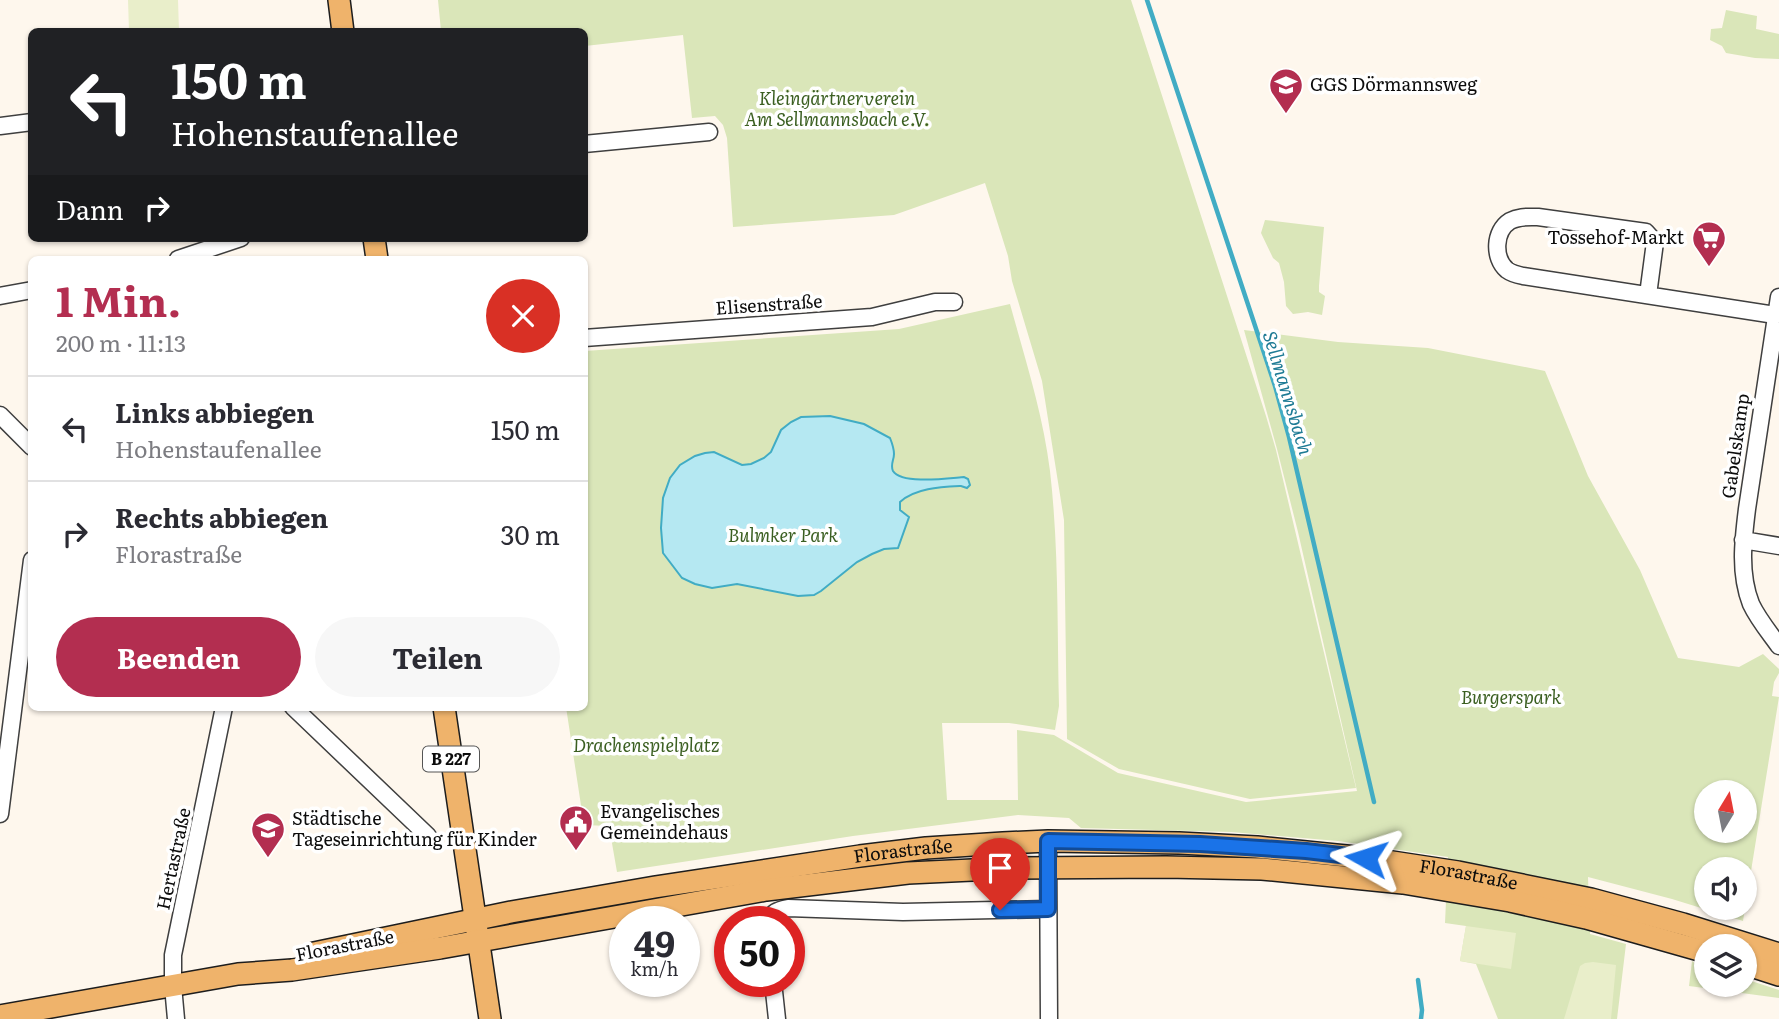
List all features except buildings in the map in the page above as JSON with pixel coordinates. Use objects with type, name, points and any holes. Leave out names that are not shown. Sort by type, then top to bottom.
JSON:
[{"type":"main road","points":[[339,0],[342,28]]},
{"type":"main road","name":"B 227","points":[[445,711],[489,1019]]},
{"type":"main road","name":"Florastraße","points":[[238,974],[272,961],[475,919],[655,887],[926,848],[1048,841],[1257,847],[1366,858],[1445,870],[1591,899],[1779,954]]},
{"type":"main road","name":"Florastraße","points":[[0,1016],[238,974],[292,970],[440,948],[766,890],[908,873],[1048,868],[1262,869],[1403,883],[1510,901],[1586,918],[1694,949]]},
{"type":"main road","points":[[1757,968],[1779,975]]},
{"type":"street","points":[[0,126],[28,122]]},
{"type":"street","points":[[588,144],[709,132]]},
{"type":"street","points":[[1647,295],[1655,242],[1646,232],[1521,217],[1507,222],[1499,234],[1497,248],[1500,262],[1508,271],[1523,276],[1775,315]]},
{"type":"street","points":[[187,256],[229,242]]},
{"type":"street","points":[[0,296],[28,291]]},
{"type":"street","name":"Gabelskamp","points":[[1779,297],[1775,315],[1774,359],[1743,540],[1743,564],[1751,603],[1760,621],[1779,646]]},
{"type":"street","name":"Elisenstraße","points":[[588,338],[872,317],[934,302],[954,302]]},
{"type":"street","points":[[0,415],[28,443]]},
{"type":"street","points":[[1743,540],[1779,546]]},
{"type":"street","points":[[0,814],[7,692],[28,581]]},
{"type":"street","name":"Hertastraße","points":[[176,1019],[173,956],[223,711]]},
{"type":"street","points":[[297,711],[428,836]]},
{"type":"street","points":[[1048,841],[1049,1019]]},
{"type":"street","points":[[805,909],[903,912],[1048,909]]},
{"type":"street","points":[[775,997],[777,1019]]},
{"type":"green space","points":[[128,0],[178,0],[179,28],[129,28]]},
{"type":"green space","name":"Kleingärtnerverein Am Sellmannsbach e.V.","points":[[438,0],[1131,0],[1276,450],[1356,788],[1250,799],[1119,769],[1067,739],[1064,520],[1042,381],[985,183],[894,215],[733,227],[727,138],[723,125],[715,116],[692,118],[683,35],[588,46],[588,28],[441,28]]},
{"type":"green space","points":[[1726,10],[1757,16],[1756,29],[1779,34],[1779,59],[1726,53],[1722,46],[1710,40],[1711,29],[1722,28]]},
{"type":"green space","points":[[1265,220],[1324,227],[1319,286],[1319,292],[1325,296],[1322,315],[1308,312],[1293,314],[1286,306],[1279,263],[1273,258],[1261,233]]},
{"type":"green space","points":[[1010,304],[1038,408],[1050,471],[1055,530],[1059,706],[1055,730],[1009,723],[942,723],[947,800],[1018,800],[1017,730],[1054,735],[1118,773],[1246,802],[1357,791],[1298,532],[1244,330],[1338,342],[1428,348],[1545,371],[1588,476],[1640,570],[1678,658],[1739,667],[1763,654],[1779,669],[1772,696],[1779,697],[1757,834],[1757,780],[1694,780],[1694,844],[1755,844],[1753,857],[1694,857],[1694,906],[1588,877],[1590,934],[1626,944],[1617,1019],[1498,1019],[1476,964],[1460,961],[1466,926],[1445,923],[1448,857],[1338,841],[1231,832],[1081,828],[1069,818],[1018,815],[853,836],[617,872],[609,826],[584,825],[567,711],[588,711],[588,351],[899,329]]},
{"type":"green space","points":[[1466,926],[1516,933],[1511,969],[1460,961]]},
{"type":"green space","points":[[1692,961],[1694,987],[1689,986]]},
{"type":"green space","points":[[1593,962],[1616,965],[1611,1019],[1564,1019],[1580,966]]},
{"type":"green space","points":[[1757,983],[1779,990],[1779,998],[1757,995]]},
{"type":"water","points":[[830,416],[864,424],[890,438],[894,452],[892,469],[898,475],[927,480],[964,477],[970,485],[967,488],[961,486],[929,489],[906,497],[900,502],[900,510],[909,517],[898,548],[884,549],[857,562],[814,595],[798,596],[737,584],[712,588],[682,578],[663,553],[661,528],[663,498],[670,478],[680,465],[695,456],[714,452],[742,465],[751,464],[771,452],[781,430],[791,422],[801,417]]},
{"type":"waterway","name":"Sellmannsbach","points":[[1147,0],[1275,386],[1374,802]]},
{"type":"waterway","name":"Sellmannsbach","points":[[1418,980],[1421,1019]]},
{"type":"place","name":"GGS Dörmannsweg","points":[[1286,115]]},
{"type":"place","name":"Tossehof-Markt","points":[[1709,268]]},
{"type":"place","name":"Evangelisches Gemeindehaus","points":[[576,852]]},
{"type":"place","name":"Städtische Tageseinrichtung für Kinder","points":[[268,859]]},
{"type":"route","points":[[1000,910],[1048,909],[1048,841],[1200,844],[1366,858]]},
{"type":"park label","name":"Bulmker Park","points":[[783,536]]},
{"type":"park label","name":"Burgerspark","points":[[1511,698]]},
{"type":"park label","name":"Drachenspielplatz","points":[[646,746]]}]
